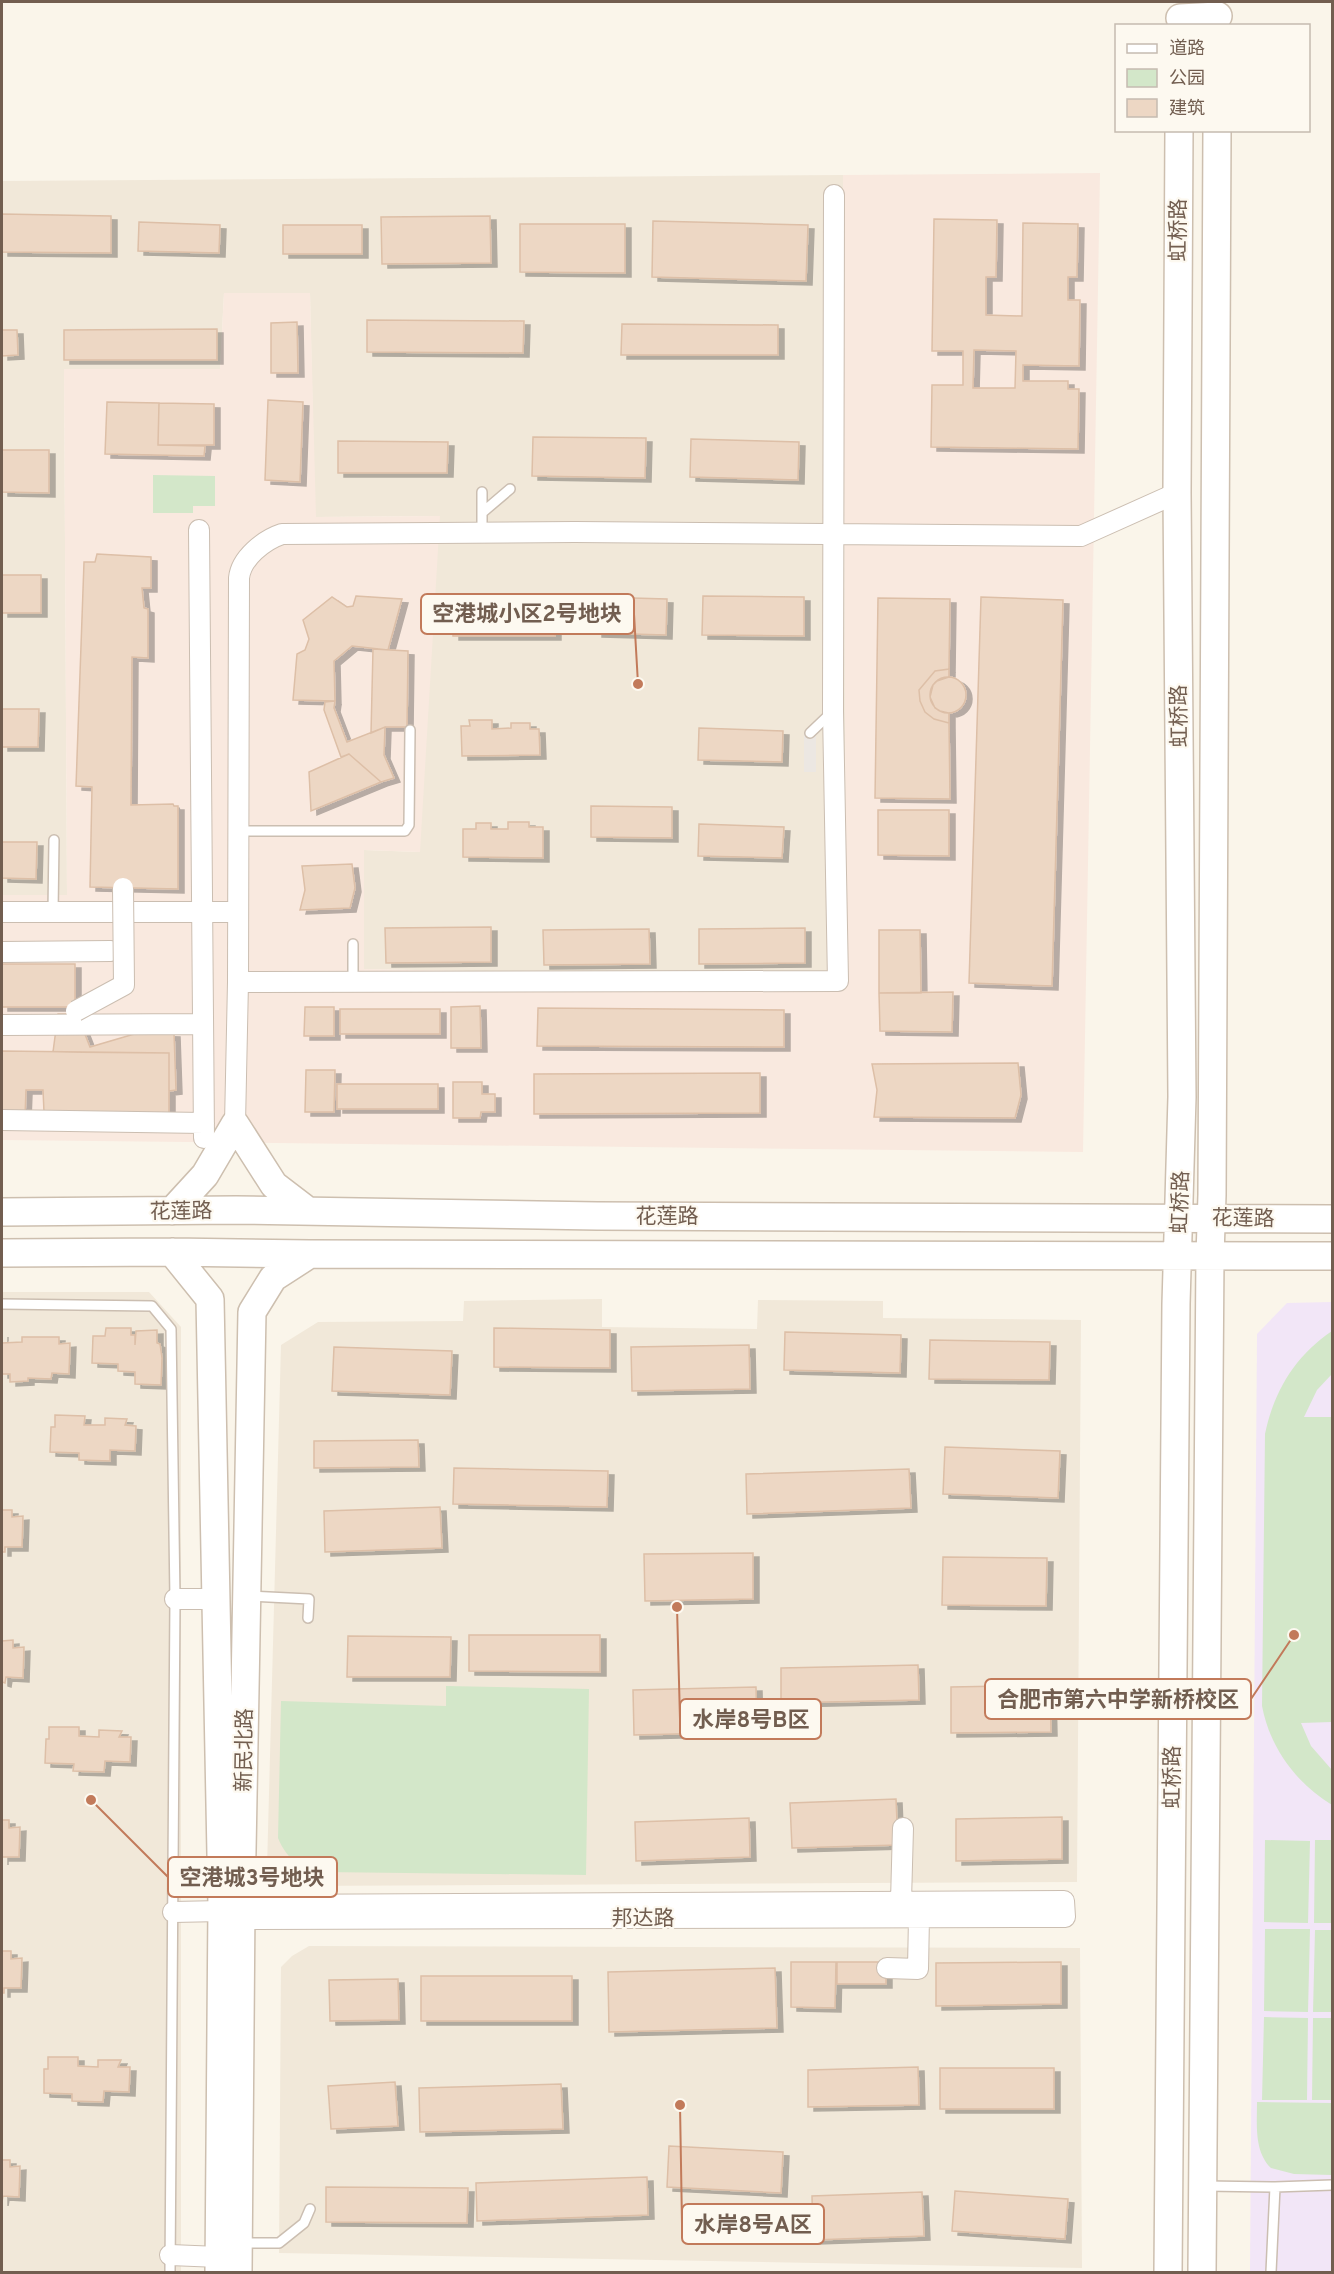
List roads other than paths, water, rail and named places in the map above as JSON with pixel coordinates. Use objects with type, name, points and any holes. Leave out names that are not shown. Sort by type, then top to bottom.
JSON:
[{"type":"main road","points":[[1179,15],[1218,14]]},
{"type":"main road","name":"虹桥路","points":[[1168,2272],[1175,1376],[1182,1097],[1177,493],[1179,132]]},
{"type":"main road","name":"虹桥路","points":[[1202,2272],[1213,1099],[1217,132]]},
{"type":"main road","points":[[1182,1097],[1213,1099]]},
{"type":"main road","points":[[172,1211],[205,1175],[235,1124],[274,1185],[308,1211]]},
{"type":"main road","name":"花莲路","points":[[2,1212],[308,1211],[597,1216],[1054,1216],[1332,1219]]},
{"type":"main road","points":[[1054,1216],[1054,1255]]},
{"type":"main road","name":"新民北路","points":[[172,1252],[210,1299],[216,1599],[229,1912],[229,2261]]},
{"type":"main road","name":"花莲路","points":[[2,1253],[1332,1256]]},
{"type":"main road","name":"新民北路","points":[[229,1912],[246,1596],[252,1312],[273,1278],[310,1254]]},
{"type":"main road","points":[[1175,1376],[1209,1377]]},
{"type":"street","points":[[238,982],[838,981],[833,711],[834,195]]},
{"type":"street","points":[[235,1124],[238,982],[239,578],[249,558],[268,542],[282,534],[482,531],[1082,536],[1177,493]]},
{"type":"street","points":[[2,1120],[204,1131],[199,530]]},
{"type":"street","points":[[76,1011],[124,986],[123,888]]},
{"type":"street","points":[[2,912],[238,912]]},
{"type":"street","points":[[2,952],[111,951]]},
{"type":"street","points":[[2,1025],[203,1024]]},
{"type":"street","points":[[175,1599],[216,1599]]},
{"type":"street","points":[[901,1901],[903,1828]]},
{"type":"street","name":"邦达路","points":[[901,1901],[1065,1909],[919,1917],[229,1912],[901,1901]]},
{"type":"street","points":[[173,1912],[229,1912]]},
{"type":"street","points":[[887,1968],[918,1969],[919,1917]]},
{"type":"street","points":[[170,2264],[229,2261]]},
{"type":"lane","points":[[483,512],[510,489]]},
{"type":"lane","points":[[482,492],[482,531]]},
{"type":"lane","points":[[810,733],[833,711]]},
{"type":"lane","points":[[239,831],[405,831],[409,825],[410,730]]},
{"type":"lane","points":[[53,912],[54,840]]},
{"type":"lane","points":[[353,944],[353,982]]},
{"type":"lane","points":[[2,1304],[152,1306],[171,1329],[175,1599],[170,2264]]},
{"type":"lane","points":[[246,1596],[309,1599],[308,1618]]},
{"type":"lane","points":[[1202,2186],[1332,2185]]},
{"type":"lane","points":[[1271,2272],[1275,2187]]},
{"type":"lane","points":[[229,2261],[279,2243],[304,2223],[310,2209]]},
{"type":"place","name":"空港城小区2号地块","points":[[638,684]]},
{"type":"place","name":"水岸8号B区","points":[[677,1607]]},
{"type":"place","name":"合肥市第六中学新桥校区","points":[[1294,1635]]},
{"type":"place","name":"空港城3号地块","points":[[91,1800]]},
{"type":"place","name":"水岸8号A区","points":[[680,2105]]}]
